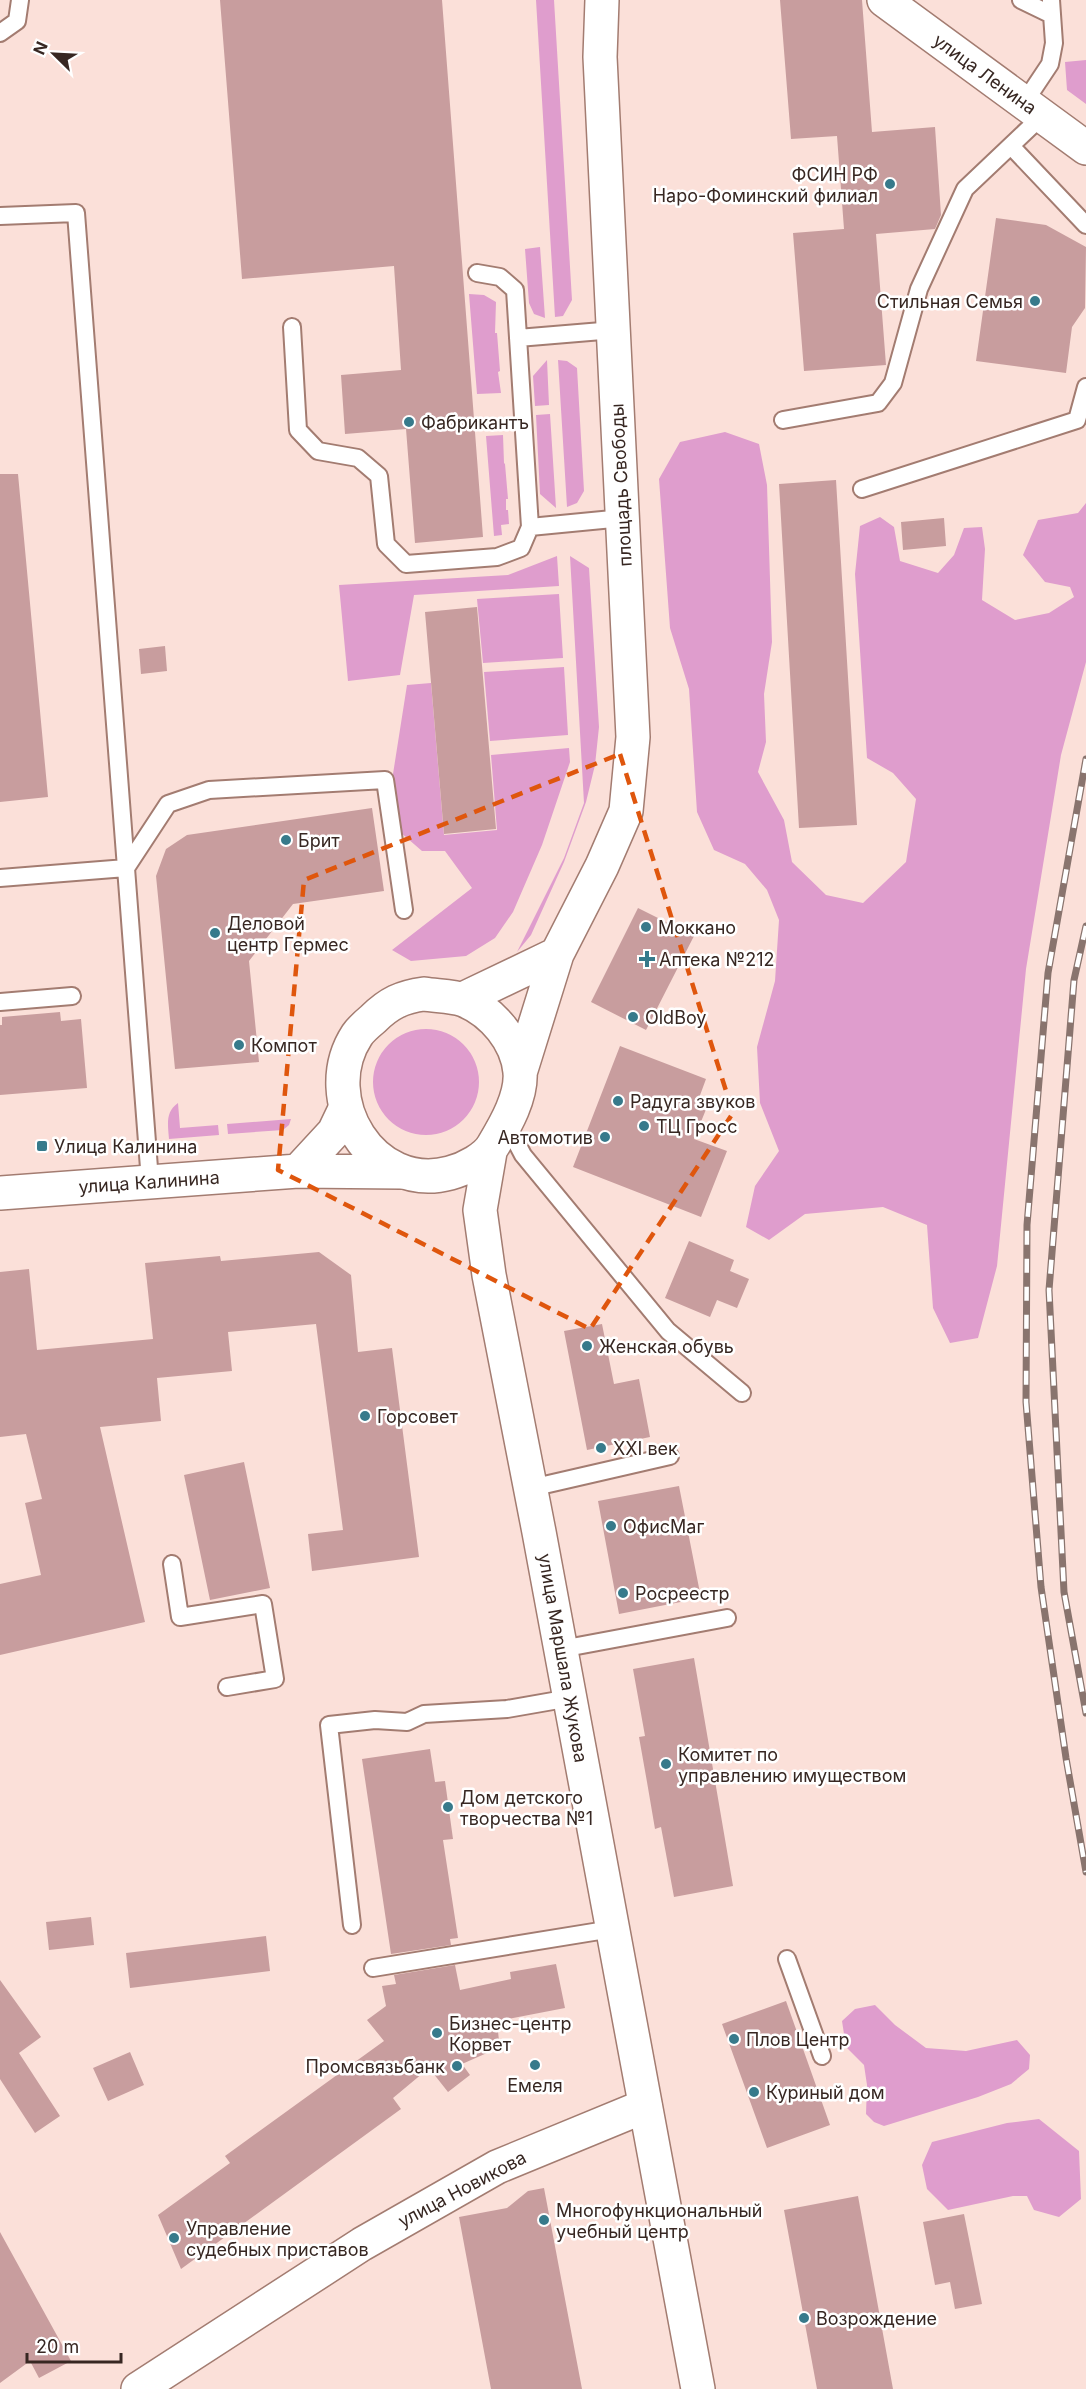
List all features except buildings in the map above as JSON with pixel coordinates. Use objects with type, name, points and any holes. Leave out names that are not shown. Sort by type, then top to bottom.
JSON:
[{"type":"main road","name":"площадь Свободы","points":[[520,1073],[557,954],[602,866],[626,811],[633,737],[600,57],[602,0]]},
{"type":"main road","name":"улица Ленина","points":[[884,0],[1086,148]]},
{"type":"main road","points":[[463,999],[557,954]]},
{"type":"main road","points":[[410,1174],[442,1175],[455,1172],[490,1152],[506,1123],[516,1097],[520,1073],[513,1045],[496,1021],[463,999],[424,994],[404,997],[386,1006],[357,1033],[343,1070],[342,1090],[345,1109],[354,1128],[364,1144],[380,1158],[410,1174],[480,1210]]},
{"type":"main road","points":[[298,1171],[334,1132],[345,1109]]},
{"type":"main road","name":"улица Маршала Жукова","points":[[490,1152],[480,1210],[489,1275],[531,1488],[698,2389]]},
{"type":"main road","name":"улица Калинина","points":[[0,1193],[298,1171],[410,1174]]},
{"type":"main road","name":"улица Новикова","points":[[138,2389],[362,2244],[496,2167],[645,2106]]},
{"type":"lane","points":[[0,33],[17,21],[20,0]]},
{"type":"lane","points":[[783,420],[878,403],[893,383],[919,289],[965,189],[1011,146],[1033,110],[1050,64],[1054,43],[1051,7],[1021,0]]},
{"type":"lane","points":[[1011,146],[1086,225]]},
{"type":"lane","points":[[0,216],[75,213],[150,1181]]},
{"type":"lane","points":[[292,327],[298,430],[318,451],[358,458],[379,476],[387,544],[406,564],[496,557],[521,548],[530,527],[515,290],[500,277],[477,273]]},
{"type":"lane","points":[[518,338],[614,330]]},
{"type":"lane","points":[[862,489],[1077,420],[1086,387]]},
{"type":"lane","points":[[530,527],[623,518]]},
{"type":"lane","points":[[126,868],[168,804],[209,790],[385,780],[404,910]]},
{"type":"lane","points":[[0,878],[126,868]]},
{"type":"lane","points":[[0,1002],[72,996]]},
{"type":"lane","points":[[506,1123],[523,1155],[668,1331],[742,1393]]},
{"type":"lane","points":[[531,1488],[670,1456]]},
{"type":"lane","points":[[172,1564],[180,1617],[263,1604],[275,1679],[226,1687]]},
{"type":"lane","points":[[561,1648],[727,1617]]},
{"type":"lane","points":[[352,1925],[329,1725],[375,1720],[407,1722],[424,1714],[507,1709],[570,1698]]},
{"type":"lane","points":[[373,1968],[612,1929]]},
{"type":"lane","points":[[787,1959],[822,2056]]},
{"type":"highlighted area","points":[[620,754],[733,1113],[590,1329],[278,1170],[304,880]]},
{"type":"shaded area","points":[[536,0],[554,0],[572,300],[563,316],[555,317]]},
{"type":"shaded area","points":[[1086,60],[1086,104],[1067,90],[1065,62]]},
{"type":"shaded area","points":[[540,247],[545,318],[534,314],[529,303],[525,249]]},
{"type":"shaded area","points":[[469,294],[484,295],[496,302],[495,333],[497,333],[501,393],[477,394]]},
{"type":"shaded area","points":[[547,360],[549,405],[535,406],[533,376]]},
{"type":"shaded area","points":[[558,360],[567,361],[577,368],[584,491],[577,503],[567,507]]},
{"type":"shaded area","points":[[550,414],[556,508],[540,494],[536,415]]},
{"type":"shaded area","points":[[725,432],[759,444],[767,485],[772,642],[764,694],[766,742],[758,772],[784,820],[792,862],[826,895],[863,903],[906,862],[916,799],[893,773],[867,758],[855,574],[860,526],[880,517],[894,527],[900,561],[938,573],[954,555],[964,528],[982,527],[985,549],[982,600],[1015,620],[1049,613],[1074,597],[1070,587],[1045,582],[1023,555],[1038,520],[1078,513],[1086,503],[1086,662],[1061,755],[1026,969],[997,1266],[978,1338],[950,1343],[933,1308],[927,1225],[883,1207],[805,1214],[769,1240],[746,1227],[755,1186],[779,1151],[760,1103],[757,1047],[775,981],[779,920],[767,890],[745,864],[714,850],[697,812],[689,689],[670,628],[659,479],[680,442]]},
{"type":"shaded area","points":[[503,435],[508,499],[506,499],[506,510],[508,510],[509,524],[501,525],[502,535],[494,536],[486,436]]},
{"type":"shaded area","points":[[557,556],[559,586],[414,595],[400,675],[348,681],[339,585],[508,575]]},
{"type":"shaded area","points":[[570,556],[589,568],[599,727],[595,765],[586,802],[564,862],[531,935],[517,952],[564,858],[584,803]]},
{"type":"shaded area","points":[[559,594],[563,658],[483,663],[477,599]]},
{"type":"shaded area","points":[[564,667],[568,735],[490,741],[484,672]]},
{"type":"shaded area","points":[[431,683],[444,835],[497,830],[491,755],[569,748],[570,762],[542,845],[513,912],[495,938],[466,956],[411,961],[392,950],[472,888],[445,851],[422,851],[400,832],[393,774],[407,685]]},
{"type":"shaded area","points":[[426,1029],[446,1033],[463,1045],[475,1062],[479,1082],[475,1102],[463,1119],[446,1131],[426,1135],[406,1131],[389,1119],[377,1102],[373,1082],[377,1062],[389,1045],[406,1033]]},
{"type":"shaded area","points":[[178,1103],[180,1128],[218,1125],[219,1135],[169,1139],[169,1115]]},
{"type":"shaded area","points":[[291,1119],[289,1125],[283,1130],[228,1134],[227,1124]]},
{"type":"shaded area","points":[[875,2005],[895,2025],[926,2048],[966,2051],[1017,2040],[1030,2055],[1029,2069],[1011,2084],[978,2097],[884,2126],[874,2122],[866,2114],[867,2085],[864,2065],[846,2047],[842,2021],[855,2009]]},
{"type":"shaded area","points":[[1039,2119],[1079,2151],[1081,2199],[1059,2217],[1034,2210],[1027,2196],[1013,2196],[948,2210],[927,2189],[922,2165],[932,2142],[1007,2123]]},
{"type":"railway","points":[[1086,759],[1048,973],[1027,1225],[1026,1402],[1041,1587],[1066,1758],[1086,1872]]},
{"type":"railway","points":[[1086,926],[1074,980],[1049,1290],[1064,1592],[1086,1713]]},
{"type":"place","name":"ФСИН РФ Наро-Фоминский филиал","points":[[890,184]]},
{"type":"place","name":"Стильная Семья","points":[[1035,301]]},
{"type":"place","name":"Фабрикантъ","points":[[409,422]]},
{"type":"place","name":"Брит","points":[[286,840]]},
{"type":"place","name":"Моккано","points":[[646,927]]},
{"type":"place","name":"Деловой центр Гермес","points":[[215,933]]},
{"type":"place","name":"Аптека №212","points":[[647,959]]},
{"type":"place","name":"OldBoy","points":[[633,1017]]},
{"type":"place","name":"Компот","points":[[239,1045]]},
{"type":"place","name":"Радуга звуков","points":[[618,1101]]},
{"type":"place","name":"ТЦ Гросс","points":[[644,1126]]},
{"type":"place","name":"Автомотив","points":[[605,1137]]},
{"type":"place","name":"Улица Калинина","points":[[42,1146]]},
{"type":"place","name":"Женская обувь","points":[[587,1346]]},
{"type":"place","name":"Горсовет","points":[[365,1416]]},
{"type":"place","name":"XXI век","points":[[601,1448]]},
{"type":"place","name":"ОфисМаг","points":[[611,1526]]},
{"type":"place","name":"Росреестр","points":[[623,1593]]},
{"type":"place","name":"Комитет по управлению имуществом","points":[[666,1764]]},
{"type":"place","name":"Дом детского творчества №1","points":[[448,1807]]},
{"type":"place","name":"Бизнес-центр Корвет","points":[[437,2033]]},
{"type":"place","name":"Плов Центр","points":[[734,2039]]},
{"type":"place","name":"Емеля","points":[[535,2065]]},
{"type":"place","name":"Промсвязьбанк","points":[[457,2066]]},
{"type":"place","name":"Куриный дом","points":[[754,2092]]},
{"type":"place","name":"Многофункциональный учебный центр","points":[[544,2220]]},
{"type":"place","name":"Управление судебных приставов","points":[[174,2238]]},
{"type":"place","name":"Возрождение","points":[[804,2318]]}]
